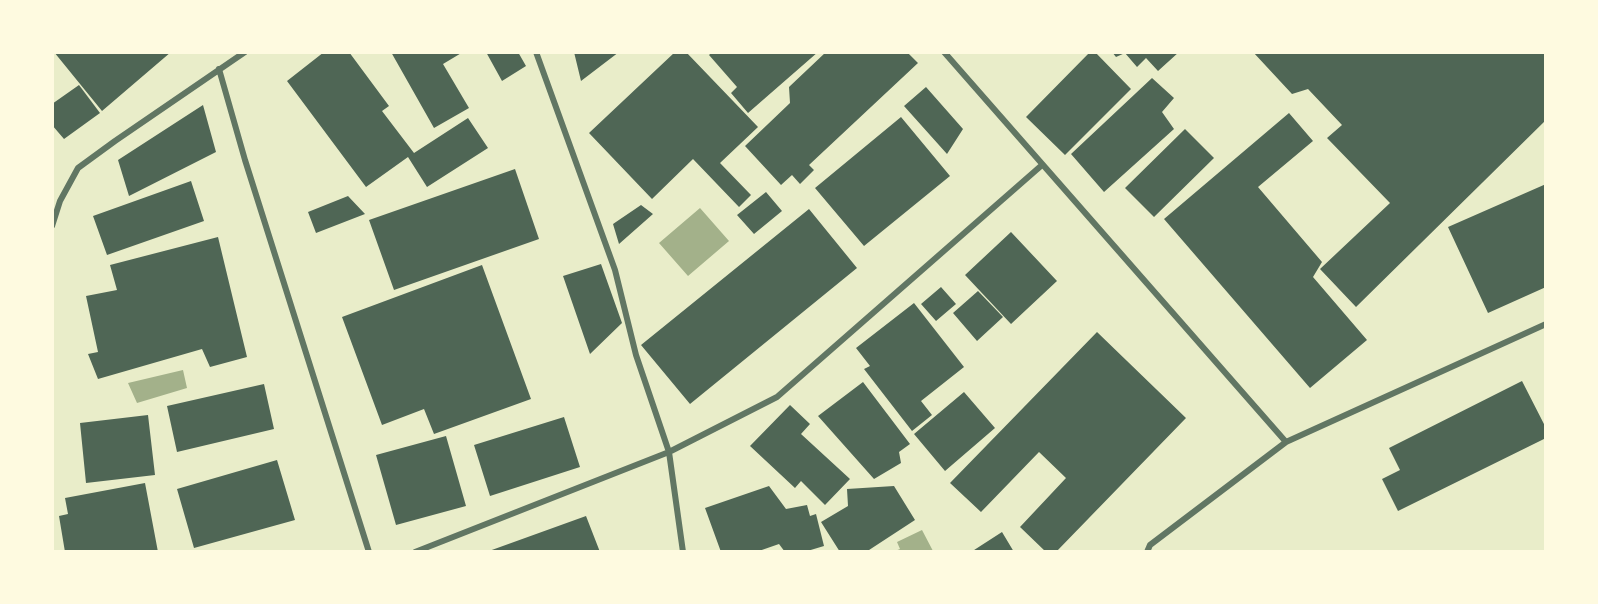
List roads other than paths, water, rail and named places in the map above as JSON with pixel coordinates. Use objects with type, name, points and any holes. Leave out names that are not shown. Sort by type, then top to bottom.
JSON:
[{"type":"street","points":[[52,226],[60,201],[78,168],[245,52]]},
{"type":"street","points":[[536,52],[615,270],[636,355],[669,452],[683,552]]},
{"type":"street","points":[[944,52],[1286,442]]},
{"type":"street","points":[[219,69],[245,160],[369,552]]},
{"type":"street","points":[[415,552],[669,452],[777,397],[1042,165]]},
{"type":"street","points":[[1147,552],[1150,545],[1286,442],[1545,324]]}]
